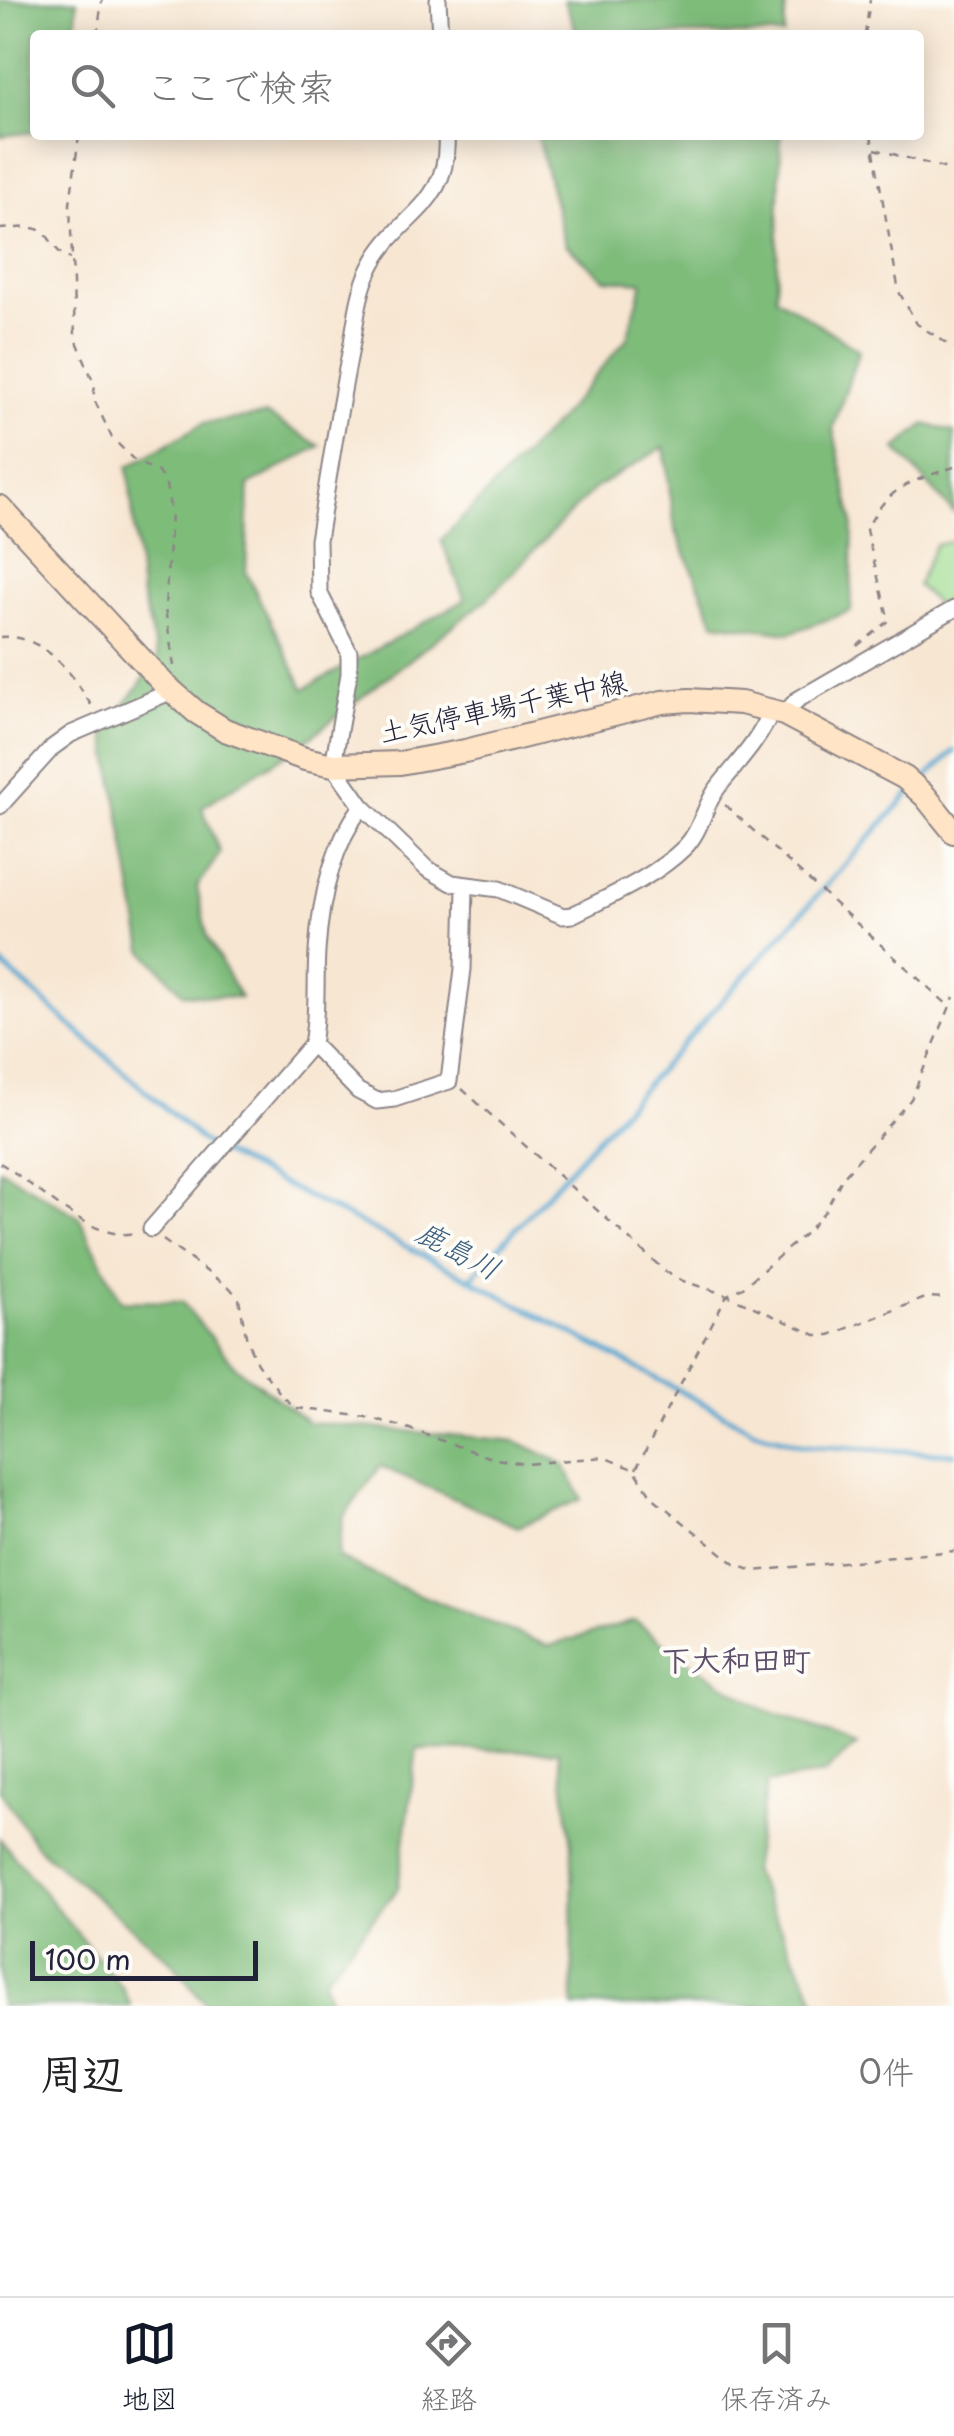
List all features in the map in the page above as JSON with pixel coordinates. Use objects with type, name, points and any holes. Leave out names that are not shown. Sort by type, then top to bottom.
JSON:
[{"type":"main road","name":"土気停車場千葉中線","points":[[0,508],[168,688],[225,730],[305,759],[333,765],[400,763],[662,702],[714,700],[778,712],[904,778],[925,796],[954,832]]},
{"type":"street","points":[[438,0],[440,30]]},
{"type":"street","points":[[446,140],[448,156],[442,180],[378,254],[368,272],[347,367],[316,568],[319,592],[349,652],[349,674],[333,765],[362,806],[426,868],[465,887],[499,890],[563,916],[572,915],[625,888],[686,846],[712,794],[778,712],[954,609]]},
{"type":"street","points":[[0,806],[71,734],[168,688]]},
{"type":"street","points":[[151,1229],[312,1044],[317,1020],[317,953],[324,891],[342,840],[362,806]]},
{"type":"street","points":[[312,1044],[358,1091],[377,1102],[449,1081],[463,970],[465,887]]},
{"type":"path","points":[[98,30],[102,0]]},
{"type":"path","points":[[866,30],[870,0]]},
{"type":"path","points":[[78,140],[72,176],[75,336],[95,386],[93,397],[112,438],[124,453],[149,465],[166,485],[171,512],[165,609],[174,665],[168,688]]},
{"type":"path","points":[[872,140],[899,292],[918,324],[954,348]]},
{"type":"path","points":[[874,149],[954,170]]},
{"type":"path","points":[[0,229],[39,228],[53,247],[71,260]]},
{"type":"path","points":[[850,651],[889,620],[866,530],[878,506],[902,484],[954,467]]},
{"type":"path","points":[[0,637],[19,636],[37,644],[65,667],[100,721]]},
{"type":"path","points":[[712,794],[949,1006]]},
{"type":"path","points":[[636,1470],[727,1296],[806,1233],[825,1211],[844,1177],[910,1099],[954,997]]},
{"type":"path","points":[[449,1081],[682,1281],[816,1335],[830,1335],[928,1298],[945,1298]]},
{"type":"path","points":[[0,1163],[94,1228],[124,1236],[151,1229],[173,1250],[230,1288],[239,1299],[247,1342],[257,1362],[283,1398],[296,1408],[366,1417],[491,1458],[525,1464],[602,1457],[636,1470],[652,1496],[735,1564],[754,1571],[954,1551]]},
{"type":"green space","points":[[0,0],[77,0],[76,30],[30,30],[30,133],[0,136]]},
{"type":"green space","points":[[564,0],[786,0],[784,30],[576,30]]},
{"type":"green space","points":[[538,140],[781,140],[776,297],[859,350],[833,428],[853,522],[851,611],[790,633],[715,623],[675,529],[664,447],[594,489],[485,601],[299,746],[202,807],[220,853],[197,887],[207,936],[240,998],[184,994],[143,950],[105,731],[158,660],[141,594],[128,467],[204,423],[267,415],[320,446],[249,485],[246,572],[304,689],[465,600],[441,540],[560,418],[627,338],[643,282],[605,279],[565,244]]},
{"type":"green space","points":[[925,424],[954,432],[954,513],[896,449]]},
{"type":"green space","points":[[954,541],[954,603],[941,609],[917,585],[935,545]]},
{"type":"green space","points":[[0,1169],[79,1217],[121,1301],[182,1302],[236,1367],[308,1422],[516,1441],[564,1464],[582,1499],[518,1527],[380,1466],[343,1518],[338,1557],[400,1587],[549,1646],[635,1621],[761,1708],[857,1744],[824,1774],[767,1783],[752,1870],[819,2006],[573,2006],[572,1845],[559,1751],[417,1749],[398,1888],[323,1980],[332,2006],[207,2006],[173,1963],[36,1846],[0,1790]]},
{"type":"green space","points":[[0,1839],[124,1990],[131,2006],[0,2006]]},
{"type":"waterway","points":[[919,785],[954,751]]},
{"type":"waterway","points":[[470,1279],[911,792]]},
{"type":"waterway","name":"鹿島川","points":[[0,963],[208,1146],[470,1279],[755,1431],[804,1445],[954,1454]]},
{"type":"district","name":"下大和田町","points":[[736,1661]]}]
